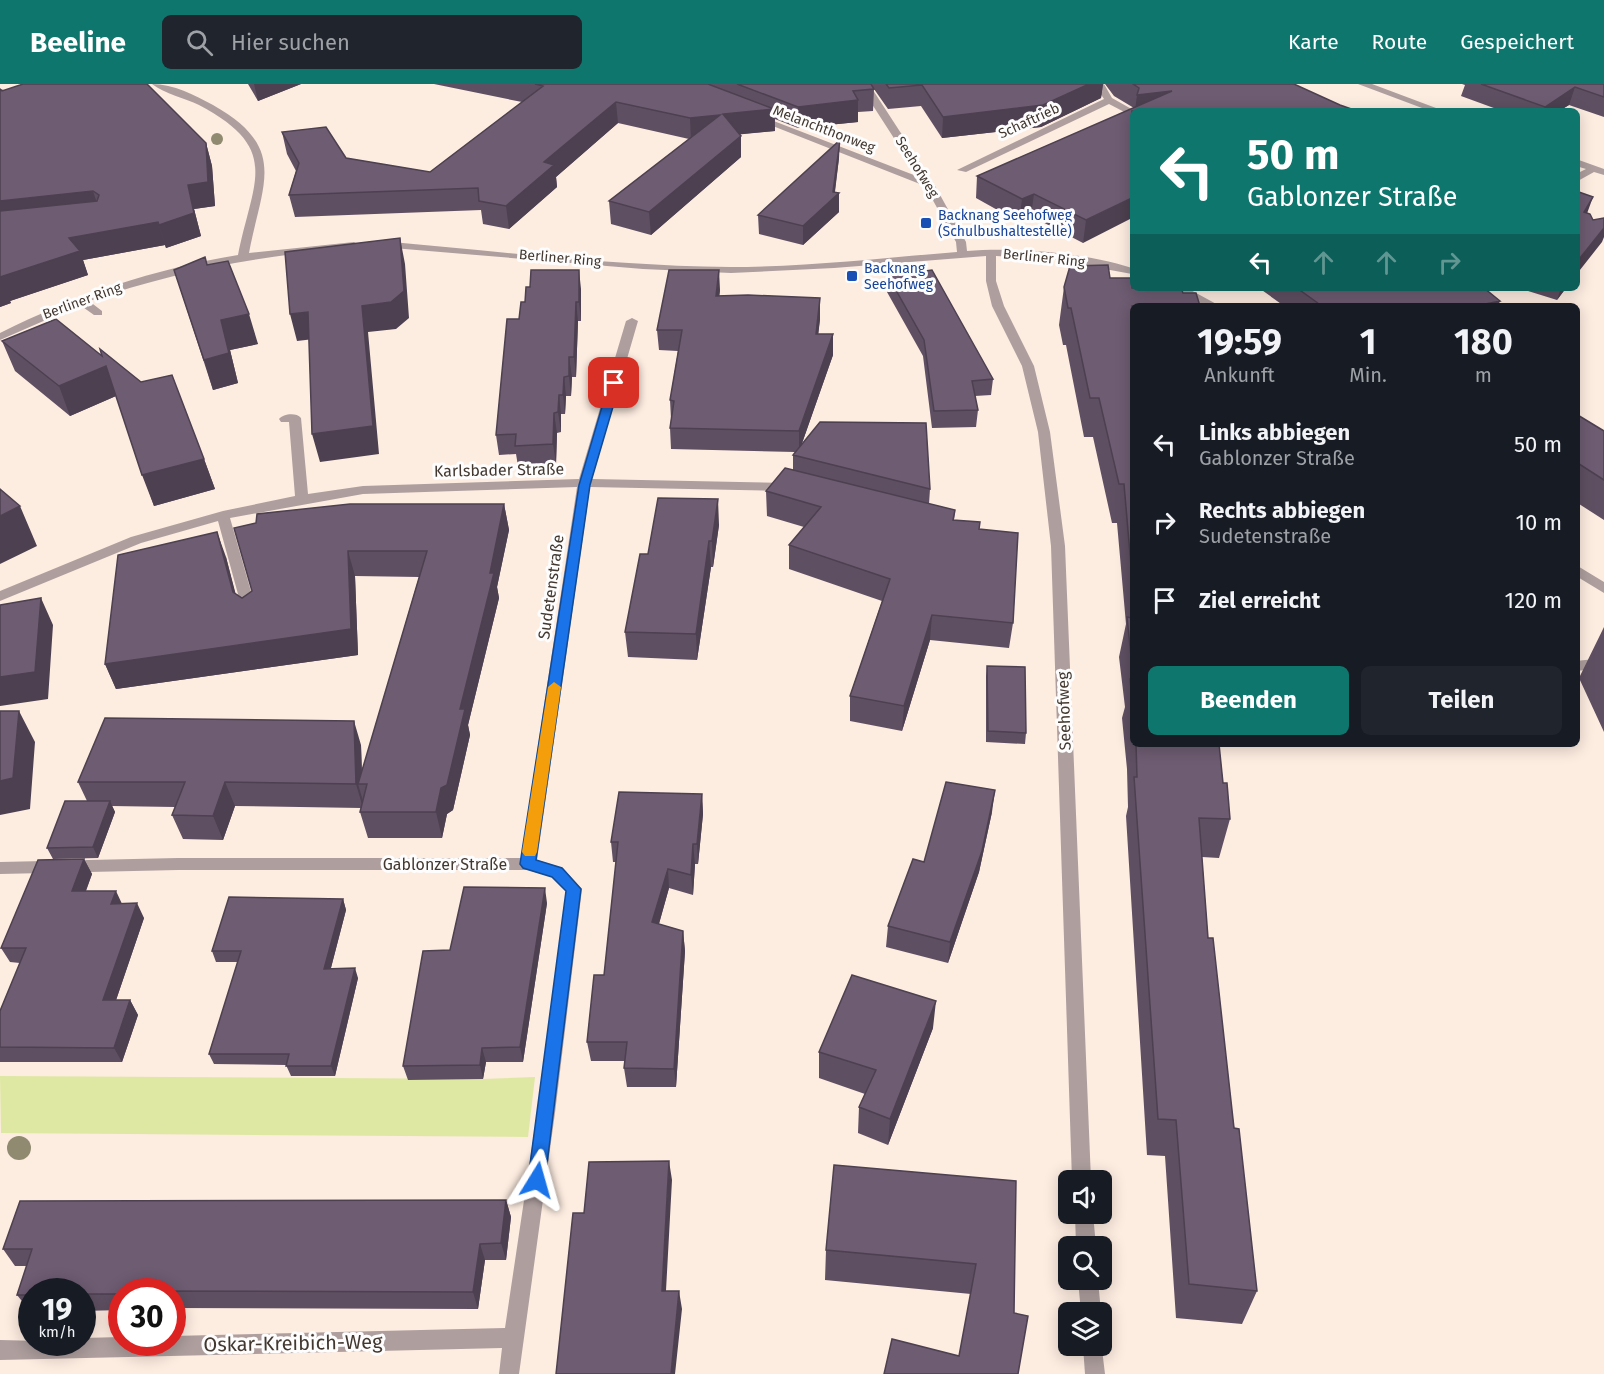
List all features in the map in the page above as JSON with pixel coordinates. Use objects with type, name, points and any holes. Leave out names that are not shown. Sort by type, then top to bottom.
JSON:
[{"type":"street","points":[[157,84],[216,109],[253,143],[260,159],[256,204],[243,255]]},
{"type":"street","name":"Seehofweg","points":[[864,84],[929,184],[961,242],[962,253]]},
{"type":"street","points":[[1099,84],[1109,100],[1130,112]]},
{"type":"street","points":[[1363,84],[1431,108]]},
{"type":"street","name":"Schaftrieb","points":[[962,170],[1109,100]]},
{"type":"street","name":"Melanchthonweg","points":[[745,113],[929,184]]},
{"type":"street","points":[[1580,163],[1599,170]]},
{"type":"street","points":[[1580,177],[1599,170]]},
{"type":"street","name":"Berliner Ring","points":[[0,337],[32,320],[169,272],[243,255],[318,247],[392,243],[643,266],[731,270],[834,265],[991,252],[1050,256],[1130,270]]},
{"type":"street","name":"Seehofweg","points":[[991,252],[991,281],[998,306],[1028,366],[1044,432],[1058,546],[1082,1170]]},
{"type":"street","points":[[1185,291],[1208,303]]},
{"type":"street","points":[[82,301],[98,313]]},
{"type":"street","name":"Sudetenstraße","points":[[528,864],[584,485],[632,321]]},
{"type":"street","points":[[285,419],[295,418],[302,499]]},
{"type":"street","name":"Karlsbader Straße","points":[[0,596],[54,569],[200,517],[363,490],[606,483],[783,486],[806,492]]},
{"type":"street","points":[[223,515],[251,617]]},
{"type":"street","points":[[1580,572],[1604,588]]},
{"type":"street","points":[[1580,666],[1604,663]]},
{"type":"street","name":"Gablonzer Straße","points":[[0,868],[178,864],[528,864],[557,872],[574,889],[546,1113],[514,1338]]},
{"type":"street","points":[[509,1374],[514,1338]]},
{"type":"street","name":"Oskar-Kreibich-Weg","points":[[0,1350],[514,1338]]},
{"type":"street","points":[[1094,1356],[1095,1374]]},
{"type":"green space","points":[[0,1076],[483,1079],[535,1077],[528,1137],[1,1133]]},
{"type":"building","points":[[23,84],[147,84],[206,143],[208,182],[188,185],[194,213],[159,225],[158,222],[69,238],[80,251],[0,277],[0,211],[97,201],[99,195],[93,191],[0,201],[0,89],[2,91]]},
{"type":"building","points":[[535,84],[708,84],[774,109],[723,114],[741,136],[649,212],[609,201],[720,115],[690,118],[616,102],[544,162],[554,165],[506,206],[479,201],[478,188],[289,195],[299,163],[282,132],[326,127],[346,158],[430,172],[543,86]]},
{"type":"building","points":[[737,84],[871,84],[874,89],[853,91],[858,100],[798,107]]},
{"type":"building","points":[[886,84],[1089,84],[1043,105],[943,117],[922,85],[889,88]]},
{"type":"building","points":[[1133,84],[1294,84],[1348,108],[1133,108],[1172,91],[1137,95],[1139,88]]},
{"type":"building","points":[[1481,84],[1604,84],[1604,97],[1575,87],[1545,107]]},
{"type":"building","points":[[1130,109],[1130,199],[1086,220],[1034,194],[1022,199],[977,176]]},
{"type":"building","points":[[840,140],[833,192],[839,193],[803,226],[758,215]]},
{"type":"building","points":[[1580,192],[1593,197],[1584,212],[1590,214],[1593,220],[1604,218],[1604,228],[1580,258]]},
{"type":"building","points":[[400,238],[404,291],[391,302],[362,306],[373,426],[312,434],[308,312],[290,314],[285,252]]},
{"type":"building","points":[[205,257],[207,265],[228,261],[249,314],[221,320],[229,353],[204,360],[174,270]]},
{"type":"building","points":[[1108,265],[1110,278],[1130,278],[1130,291],[1196,293],[1199,303],[1130,303],[1130,554],[1124,484],[1119,484],[1099,398],[1090,398],[1071,308],[1068,308],[1064,287],[1070,266]]},
{"type":"building","points":[[531,270],[579,270],[579,302],[576,302],[574,357],[569,357],[569,376],[564,377],[563,395],[559,395],[558,412],[554,413],[553,444],[515,446],[516,434],[496,435],[507,319],[519,319],[521,302],[525,302],[526,287],[530,287]]},
{"type":"building","points":[[669,270],[719,270],[716,296],[820,298],[816,334],[833,334],[799,431],[670,428],[674,401],[670,400],[682,330],[657,330]]},
{"type":"building","points":[[932,270],[993,379],[972,381],[978,410],[934,411],[924,340],[888,276]]},
{"type":"building","points":[[1301,291],[1488,291],[1500,301],[1490,303],[1318,303]]},
{"type":"building","points":[[56,319],[102,356],[100,349],[141,382],[172,375],[204,459],[142,475],[106,366],[59,386],[2,341]]},
{"type":"building","points":[[1580,416],[1604,431],[1604,480],[1580,465]]},
{"type":"building","points":[[820,422],[926,423],[930,489],[793,455]]},
{"type":"building","points":[[785,468],[955,510],[953,520],[980,522],[979,529],[1018,533],[1013,623],[932,615],[904,706],[850,696],[890,579],[789,545],[821,507],[766,491]]},
{"type":"building","points":[[0,489],[20,506],[0,516]]},
{"type":"building","points":[[658,498],[718,499],[712,541],[709,541],[696,634],[625,632],[640,554],[648,554]]},
{"type":"building","points":[[350,504],[504,504],[490,573],[494,573],[460,709],[465,709],[447,785],[441,788],[436,812],[360,812],[367,784],[358,784],[427,551],[348,551],[351,629],[105,664],[118,555],[217,532],[233,592],[242,598],[252,591],[234,528],[256,523],[257,514]]},
{"type":"building","points":[[41,598],[35,672],[0,677],[0,605]]},
{"type":"building","points":[[1127,617],[1130,618],[1130,646]]},
{"type":"building","points":[[987,666],[1025,667],[1026,733],[988,731]]},
{"type":"building","points":[[0,711],[19,711],[13,778],[0,781]]},
{"type":"building","points":[[105,718],[354,721],[356,784],[225,782],[213,816],[172,815],[185,782],[78,782]]},
{"type":"building","points":[[1136,747],[1219,747],[1223,783],[1227,783],[1230,819],[1199,818],[1208,938],[1213,938],[1234,1128],[1239,1129],[1257,1291],[1189,1284],[1176,1120],[1158,1119],[1134,777],[1137,777]]},
{"type":"building","points":[[946,782],[995,790],[982,851],[950,942],[888,926],[913,859],[924,862]]},
{"type":"building","points":[[619,792],[702,794],[697,844],[693,844],[691,875],[668,869],[652,922],[683,931],[674,1069],[624,1068],[627,1042],[587,1042],[594,975],[604,975],[618,842],[611,842]]},
{"type":"building","points":[[65,801],[110,801],[93,847],[47,848]]},
{"type":"building","points":[[84,859],[72,891],[116,891],[111,904],[137,903],[103,1000],[130,1000],[114,1048],[0,1047],[0,1011],[26,948],[1,948],[38,860]]},
{"type":"building","points":[[464,887],[545,888],[520,1047],[482,1048],[480,1065],[403,1066],[423,951],[450,950]]},
{"type":"building","points":[[229,897],[343,899],[324,969],[355,968],[331,1066],[286,1066],[289,1054],[209,1054],[241,951],[212,951]]},
{"type":"building","points":[[852,975],[936,1001],[890,1119],[859,1107],[876,1070],[819,1052]]},
{"type":"building","points":[[669,1161],[662,1291],[679,1291],[671,1374],[556,1374],[573,1213],[584,1213],[589,1162]]},
{"type":"building","points":[[834,1165],[1016,1181],[1014,1313],[1028,1316],[1018,1374],[884,1374],[892,1339],[959,1356],[976,1264],[826,1250]]},
{"type":"building","points":[[506,1200],[501,1243],[480,1244],[473,1292],[186,1291],[186,1278],[108,1278],[108,1294],[96,1294],[96,1278],[23,1278],[32,1249],[3,1249],[20,1201]]},
{"type":"slow traffic","points":[[530,852],[554,687]]},
{"type":"place","name":"Backnang Seehofweg (Schulbushaltestelle)","points":[[926,223]]},
{"type":"place","name":"Backnang Seehofweg","points":[[852,276]]},
{"type":"route","points":[[537,1180],[574,889],[557,872],[528,864],[584,485],[614,383]]}]
